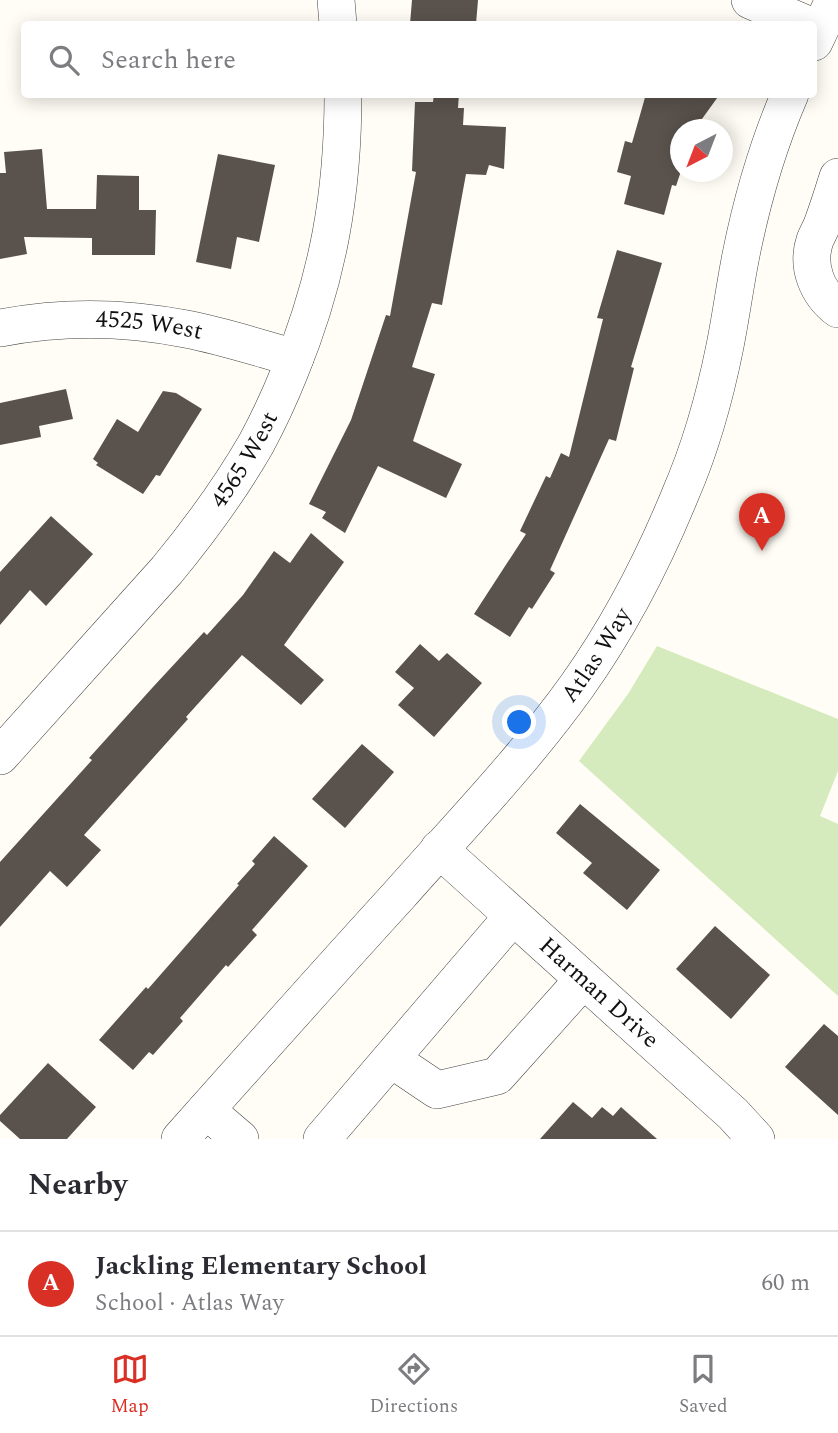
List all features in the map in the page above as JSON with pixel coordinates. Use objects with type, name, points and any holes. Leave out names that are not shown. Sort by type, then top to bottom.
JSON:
[{"type":"street","points":[[336,0],[338,21]]},
{"type":"street","points":[[750,0],[803,21]]},
{"type":"street","name":"4565 West","points":[[0,755],[167,570],[198,532],[257,442],[295,358],[313,308],[328,253],[337,203],[343,140],[343,98]]},
{"type":"street","name":"Atlas Way","points":[[180,1139],[516,764],[579,684],[609,637],[660,541],[682,491],[715,393],[752,207],[789,98]]},
{"type":"street","points":[[838,177],[812,257],[813,274],[819,289],[838,309]]},
{"type":"street","name":"4525 West","points":[[0,328],[24,323],[79,319],[135,321],[188,329],[295,358]]},
{"type":"street","name":"Harman Drive","points":[[439,849],[733,1114],[756,1139]]},
{"type":"street","points":[[322,1139],[513,916]]},
{"type":"street","points":[[391,1059],[437,1090],[497,1076],[583,980]]},
{"type":"street","points":[[206,1110],[240,1139]]},
{"type":"green space","points":[[657,646],[838,719],[838,771],[820,816],[838,824],[838,996],[579,761],[628,694]]},
{"type":"building","points":[[412,0],[478,0],[476,21],[410,21]]},
{"type":"building","points":[[434,98],[459,98],[458,108],[464,108],[463,125],[506,127],[504,169],[489,165],[486,175],[466,174],[442,305],[432,303],[412,367],[435,374],[413,441],[462,464],[446,498],[378,466],[345,533],[322,518],[326,512],[309,504],[351,420],[386,315],[390,316],[416,172],[412,171],[415,102],[433,102]]},
{"type":"building","points":[[645,98],[717,98],[702,119],[670,119],[670,182],[677,182],[676,186],[672,185],[664,215],[624,204],[631,176],[617,172],[625,141],[632,143]]},
{"type":"building","points":[[42,149],[47,209],[96,209],[97,175],[139,176],[139,210],[156,210],[155,255],[92,255],[92,238],[24,237],[27,254],[0,259],[0,173],[6,173],[4,152]]},
{"type":"building","points":[[218,154],[275,165],[259,242],[237,237],[231,269],[196,262]]},
{"type":"building","points":[[617,250],[662,263],[631,367],[634,368],[616,441],[609,439],[550,570],[555,573],[510,637],[474,614],[526,534],[520,531],[546,476],[550,478],[561,453],[569,457],[603,319],[597,318]]},
{"type":"building","points":[[66,389],[73,419],[39,426],[41,437],[0,445],[0,403]]},
{"type":"building","points":[[163,391],[176,393],[202,409],[160,476],[156,475],[143,494],[96,465],[98,463],[93,459],[117,419],[138,432]]},
{"type":"building","points":[[51,516],[93,554],[46,606],[30,590],[0,625],[0,572]]},
{"type":"building","points":[[311,533],[344,562],[284,645],[324,680],[301,705],[242,655],[84,835],[101,850],[67,887],[50,871],[0,927],[0,862],[92,760],[89,758],[153,687],[204,632],[207,635],[243,595],[274,551],[290,563]]},
{"type":"building","points":[[420,644],[439,661],[447,653],[482,683],[434,737],[398,705],[414,688],[395,672]]},
{"type":"building","points":[[362,744],[394,772],[345,828],[312,799]]},
{"type":"building","points":[[580,804],[660,870],[627,910],[583,873],[592,863],[556,833]]},
{"type":"building","points":[[274,836],[308,866],[252,930],[257,935],[228,967],[226,965],[180,1018],[183,1021],[153,1055],[149,1052],[133,1070],[99,1040],[146,987],[148,989],[239,885],[237,884],[255,864],[252,861]]},
{"type":"building","points":[[715,926],[770,975],[731,1019],[676,969]]},
{"type":"building","points":[[824,1024],[838,1036],[838,1115],[785,1067]]},
{"type":"building","points":[[48,1063],[96,1107],[67,1139],[20,1139],[0,1121],[0,1115]]},
{"type":"building","points":[[573,1102],[592,1118],[602,1107],[613,1116],[621,1107],[657,1139],[540,1139]]},
{"type":"place","name":"Jackling Elementary School","points":[[762,551]]}]
